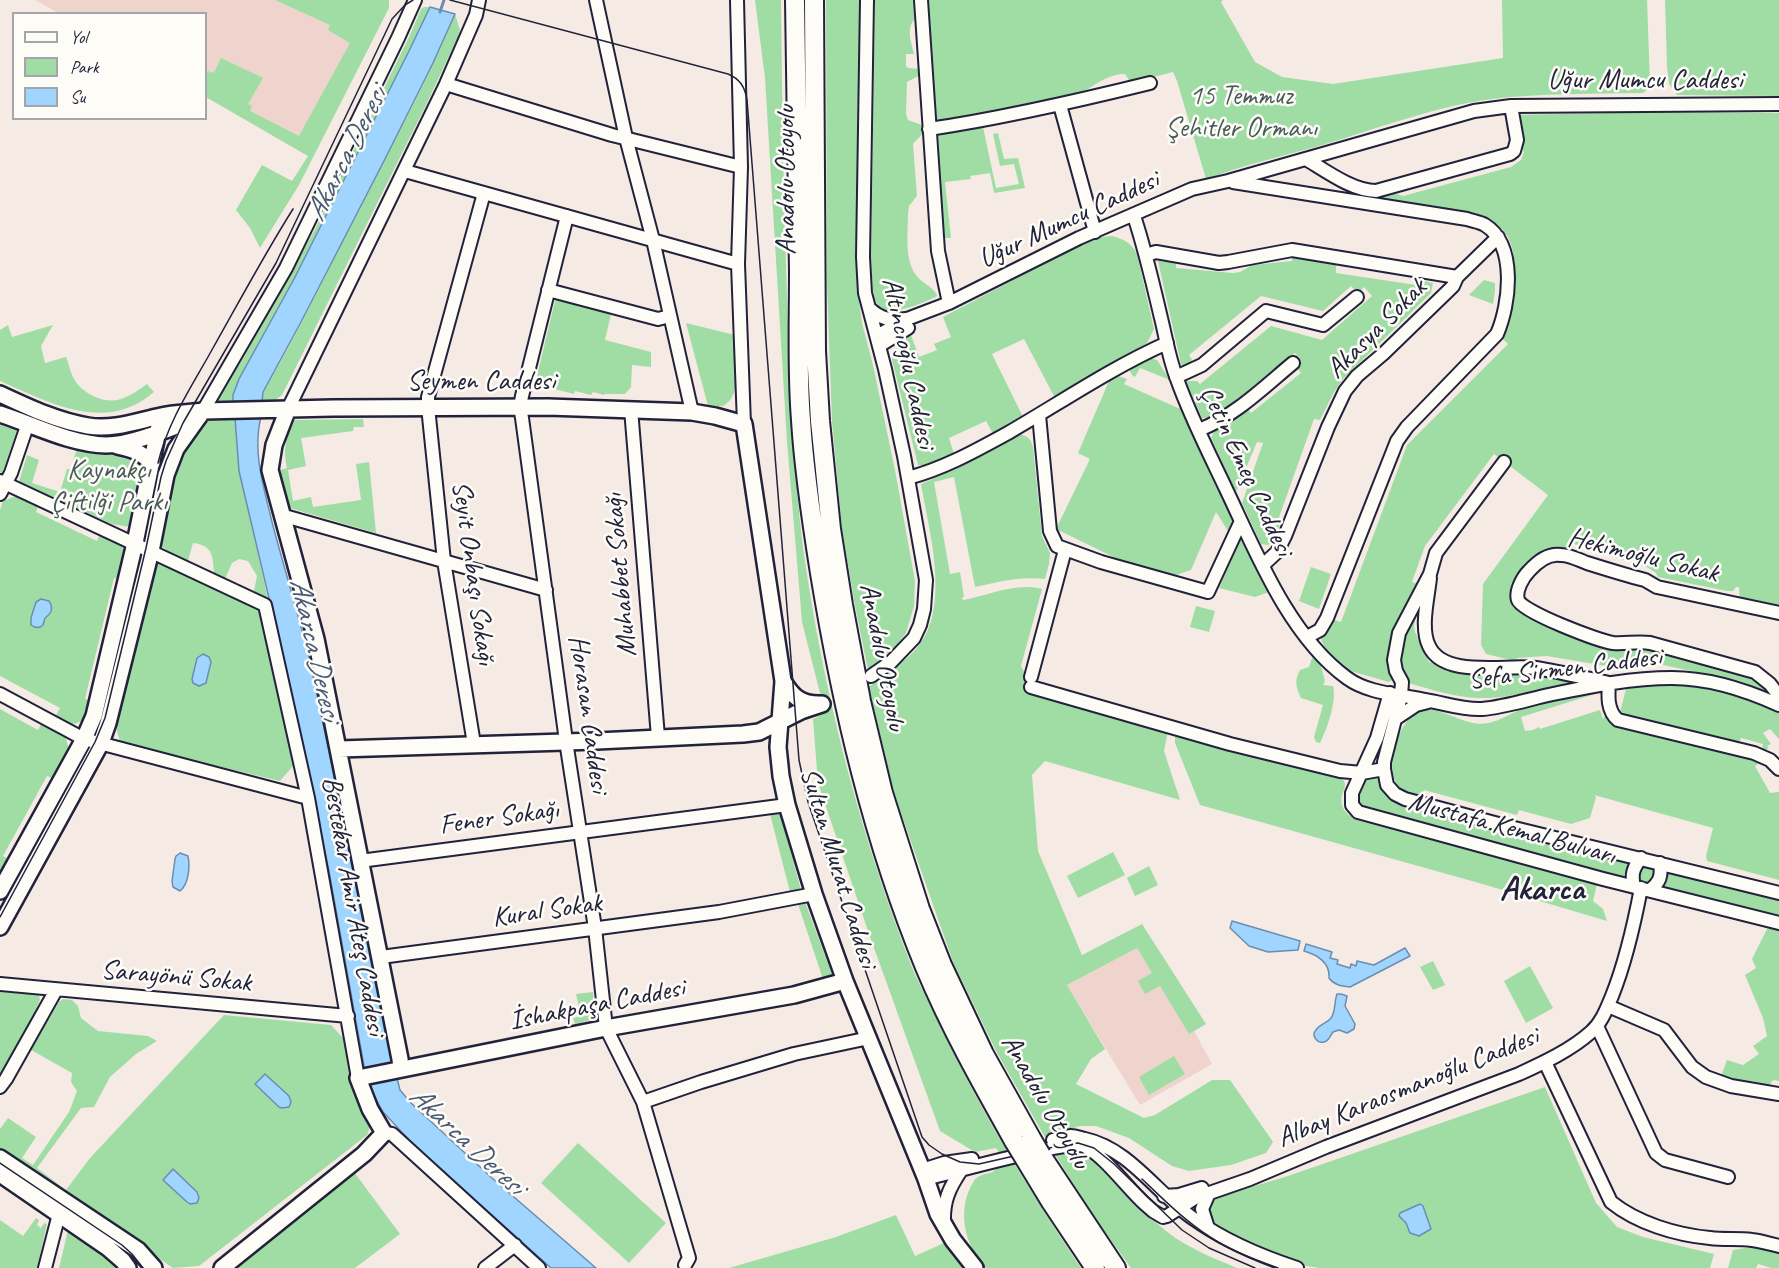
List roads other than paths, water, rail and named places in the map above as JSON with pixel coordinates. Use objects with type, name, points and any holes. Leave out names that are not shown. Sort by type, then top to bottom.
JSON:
[{"type":"highway","name":"Anadolu Otoyolu","points":[[795,0],[801,421],[814,530],[830,629],[861,776],[903,911],[926,970],[969,1061],[1033,1157],[1116,1268]]},
{"type":"highway","name":"Anadolu Otoyolu","points":[[814,0],[816,351],[820,421],[831,529],[849,637],[861,701],[883,793],[920,909],[942,965],[1022,1140]]},
{"type":"highway","name":"Anadolu Otoyolu","points":[[1033,1157],[1051,1202],[1095,1268]]},
{"type":"main road","name":"Seymen Caddesi","points":[[0,394],[50,415],[88,426],[108,427],[161,416],[205,413],[280,409],[428,407],[631,409],[692,412],[744,424]]},
{"type":"main road","points":[[280,409],[270,470],[316,639],[339,749],[348,806],[381,957],[400,1059],[398,1070]]},
{"type":"main road","name":"Seymen Caddesi","points":[[0,414],[67,437],[108,445],[157,434],[205,413]]},
{"type":"main road","points":[[0,927],[100,743],[108,723],[151,550],[166,475],[176,449],[205,413]]},
{"type":"main road","points":[[0,891],[84,739],[94,716],[135,543],[161,416]]},
{"type":"main road","name":"Sultan Murat Caddesi","points":[[744,424],[783,681],[778,747],[787,805],[814,894],[845,981],[916,1154],[938,1214],[952,1240],[973,1265]]},
{"type":"main road","points":[[108,445],[143,453],[152,463]]},
{"type":"main road","points":[[783,681],[789,692],[800,701],[822,704]]},
{"type":"main road","points":[[339,749],[759,732],[801,711],[822,704]]},
{"type":"main road","points":[[778,747],[796,722],[822,704]]},
{"type":"main road","name":"İshakpaşa Caddesi","points":[[362,1078],[606,1028],[794,995],[845,981]]},
{"type":"main road","name":"Bestekar Amir Ateş Caddesi","points":[[362,1078],[370,1109],[384,1133]]},
{"type":"main road","points":[[222,1268],[364,1154],[384,1133]]},
{"type":"main road","points":[[0,1158],[138,1250],[154,1268]]},
{"type":"main road","points":[[0,1174],[108,1248],[128,1266]]},
{"type":"street","points":[[205,413],[286,268],[415,0]]},
{"type":"street","points":[[280,409],[405,171],[476,15],[479,0]]},
{"type":"street","points":[[596,0],[626,138],[653,240],[692,412]]},
{"type":"street","points":[[737,0],[741,167],[738,264],[744,424]]},
{"type":"street","name":"Altıncıoğlu Caddesi","points":[[867,0],[863,257],[865,293],[908,478],[926,580],[924,609],[914,638],[891,662],[871,676]]},
{"type":"street","points":[[921,0],[938,251],[949,303]]},
{"type":"street","points":[[929,129],[986,121],[1150,83]]},
{"type":"street","points":[[446,84],[626,138],[741,167]]},
{"type":"street","name":"Uğur Mumcu Caddesi","points":[[949,303],[1095,232],[1192,189],[1228,181],[1474,111],[1511,106],[1779,104]]},
{"type":"street","points":[[1060,105],[1095,232]]},
{"type":"street","points":[[1306,159],[1356,188],[1376,191],[1510,154],[1514,151],[1517,140],[1511,106]]},
{"type":"street","points":[[1270,169],[1267,173],[1268,182],[1277,188]]},
{"type":"street","points":[[405,171],[738,264]]},
{"type":"street","points":[[1228,181],[1467,219],[1484,224],[1503,245],[1508,272],[1503,313],[1497,334],[1407,427],[1397,441],[1327,618],[1320,630],[1307,637]]},
{"type":"street","name":"Seyit Onbaşı Sokağı","points":[[474,744],[444,561],[428,397],[484,193]]},
{"type":"street","points":[[520,407],[567,216]]},
{"type":"street","name":"Çetin Emeç Caddesi","points":[[1134,216],[1176,377],[1241,521],[1278,595],[1307,637],[1349,680],[1395,695]]},
{"type":"street","name":"Akasya Sokak","points":[[1263,565],[1277,552],[1285,536],[1328,427],[1345,391],[1357,376],[1453,286],[1457,277],[1498,237]]},
{"type":"street","points":[[1146,255],[1156,252],[1228,262],[1292,250],[1457,277]]},
{"type":"street","points":[[548,290],[658,319],[670,316]]},
{"type":"street","points":[[1176,377],[1202,365],[1266,311],[1323,325],[1357,297]]},
{"type":"street","points":[[878,341],[908,319],[949,303]]},
{"type":"street","points":[[878,341],[912,326],[940,311],[949,303]]},
{"type":"street","points":[[869,308],[876,315],[885,318],[908,319]]},
{"type":"street","points":[[908,478],[938,470],[950,464],[1039,415],[1141,354],[1167,343]]},
{"type":"street","points":[[1199,430],[1231,414],[1293,363]]},
{"type":"street","name":"Horasan Caddesi","points":[[520,407],[566,741],[595,928],[606,1028]]},
{"type":"street","name":"Muhabbet Sokağı","points":[[631,409],[658,737]]},
{"type":"street","points":[[1039,415],[1050,531],[1057,546],[1208,592],[1241,521]]},
{"type":"street","points":[[28,423],[11,473],[2,486],[151,550]]},
{"type":"street","points":[[1395,695],[1402,682],[1396,671],[1394,660],[1399,633],[1430,574],[1436,554],[1504,462]]},
{"type":"street","points":[[281,515],[546,590]]},
{"type":"street","name":"Bestekar Amir Ateş Caddesi","points":[[151,550],[265,605],[308,798],[348,1016],[362,1078]]},
{"type":"street","points":[[1065,550],[1031,682],[1230,744],[1340,771],[1362,773],[1384,769]]},
{"type":"street","name":"Hekimoğlu Sokak","points":[[1779,613],[1657,587],[1645,580],[1560,554],[1545,558],[1533,568],[1522,581],[1518,595],[1518,601],[1526,609],[1597,639],[1612,643],[1637,641],[1650,643],[1755,672],[1770,684],[1779,696]]},
{"type":"street","points":[[1430,574],[1425,632],[1433,654],[1442,661],[1466,667],[1534,668],[1609,683],[1609,704],[1612,714],[1618,720],[1754,753],[1770,760],[1779,769]]},
{"type":"street","name":"Sefa Sirmen Caddesi","points":[[1395,695],[1458,707],[1482,709],[1609,683],[1673,678],[1734,688],[1779,705]]},
{"type":"street","points":[[1365,687],[1390,717],[1431,701]]},
{"type":"street","points":[[0,694],[84,739],[308,798]]},
{"type":"street","name":"Mustafa Kemal Bulvarı","points":[[1395,695],[1384,762],[1387,785],[1395,794],[1405,799],[1506,826],[1643,859]]},
{"type":"street","name":"Mustafa Kemal Bulvarı","points":[[1390,717],[1377,738],[1352,793],[1352,804],[1358,812],[1779,923]]},
{"type":"street","name":"Fener Sokağı","points":[[360,861],[787,805]]},
{"type":"street","points":[[1661,863],[1659,882],[1642,888],[1632,873],[1643,859],[1661,863],[1779,893]]},
{"type":"street","name":"Albay Karaosmanoğlu Caddesi","points":[[1264,1172],[1326,1146],[1519,1074],[1545,1062],[1580,1040],[1597,1026],[1608,1006],[1631,941],[1642,888]]},
{"type":"street","name":"Kural Sokak","points":[[381,957],[719,912],[814,894]]},
{"type":"street","name":"Sarayönü Sokak","points":[[0,984],[348,1016]]},
{"type":"street","points":[[0,1087],[56,990]]},
{"type":"street","points":[[1608,1006],[1664,1030],[1692,1067],[1706,1077],[1731,1086],[1779,1094]]},
{"type":"street","points":[[1597,1026],[1656,1153],[1665,1160],[1728,1178]]},
{"type":"street","points":[[606,1028],[643,1102],[689,1258],[685,1265]]},
{"type":"street","points":[[643,1102],[794,1054],[869,1038]]},
{"type":"street","points":[[1545,1062],[1611,1202],[1621,1210],[1644,1222],[1694,1236],[1753,1240],[1779,1246]]},
{"type":"street","name":"Bestekar Amir Ateş Caddesi","points":[[384,1133],[392,1134],[539,1268]]},
{"type":"street","points":[[916,1154],[933,1161],[960,1162],[1073,1136],[1097,1142],[1116,1152],[1137,1168],[1164,1196],[1209,1230],[1253,1252],[1297,1268]]},
{"type":"street","points":[[924,1175],[962,1169],[1059,1147],[1079,1145],[1091,1150],[1104,1161],[1137,1197],[1162,1217],[1195,1198],[1264,1172]]},
{"type":"street","points":[[924,1175],[944,1163]]},
{"type":"street","points":[[945,1226],[944,1209],[947,1195],[962,1169]]},
{"type":"street","points":[[1164,1196],[1179,1194],[1246,1174],[1264,1172]]},
{"type":"street","points":[[1209,1193],[1202,1209],[1209,1230]]},
{"type":"street","points":[[45,1268],[59,1214]]},
{"type":"street","points":[[485,1268],[515,1245]]},
{"type":"water","points":[[430,7],[455,14],[433,63],[263,392],[262,402],[233,403],[233,395],[239,379],[294,279]]},
{"type":"water","points":[[261,417],[258,457],[263,483],[309,657],[400,1090],[492,1178],[596,1268],[551,1268],[414,1145],[383,1112],[366,1077],[329,871],[297,717],[239,471],[235,418]]},
{"type":"water","points":[[41,599],[49,601],[52,608],[43,625],[37,628],[31,625],[31,618],[36,602]]},
{"type":"water","points":[[203,654],[209,657],[211,662],[206,683],[199,686],[193,683],[192,679],[197,658]]},
{"type":"water","points":[[180,853],[188,856],[189,865],[187,879],[180,891],[173,887],[172,881],[175,859]]},
{"type":"water","points":[[1232,921],[1300,941],[1298,950],[1268,952],[1249,946],[1230,928]]},
{"type":"water","points":[[1306,944],[1332,952],[1330,958],[1338,960],[1337,964],[1350,968],[1351,964],[1356,966],[1357,961],[1374,965],[1405,948],[1410,956],[1350,987],[1338,985],[1331,980],[1322,960],[1304,951]]},
{"type":"water","points":[[1337,994],[1347,996],[1345,1006],[1355,1024],[1354,1029],[1347,1033],[1339,1030],[1333,1032],[1327,1041],[1319,1042],[1314,1037],[1315,1032],[1331,1018]]},
{"type":"water","points":[[265,1074],[289,1096],[291,1102],[289,1107],[279,1107],[255,1084]]},
{"type":"water","points":[[173,1169],[197,1192],[199,1198],[197,1203],[187,1202],[163,1180]]},
{"type":"water","points":[[1420,1204],[1423,1206],[1431,1229],[1419,1236],[1410,1233],[1406,1223],[1399,1216],[1400,1213]]},
{"type":"waterway","name":"Akarca Deresi","points":[[440,12],[444,0]]},
{"type":"tram line","points":[[0,917],[95,742],[105,718],[161,477],[183,423],[276,263],[392,19],[413,0]]},
{"type":"tram line","points":[[450,0],[728,74],[739,81],[745,91],[799,760],[808,802],[922,1137],[942,1154],[960,1162],[979,1164],[1078,1143],[1094,1148],[1114,1164],[1182,1230],[1209,1248],[1255,1268]]},
{"type":"tram line","points":[[158,463],[181,404],[293,209]]},
{"type":"tram line","points":[[0,1163],[122,1245],[143,1268]]},
{"type":"tram line","points":[[1142,1179],[1183,1217],[1210,1237],[1235,1251],[1278,1268]]},
{"type":"district","name":"Akarca","points":[[1542,890]]},
{"type":"park label","name":"15 Temmuz Şehitler Ormanı","points":[[1241,113]]},
{"type":"park label","name":"Kaynakçı Çiftilği Parkı","points":[[109,487]]}]
